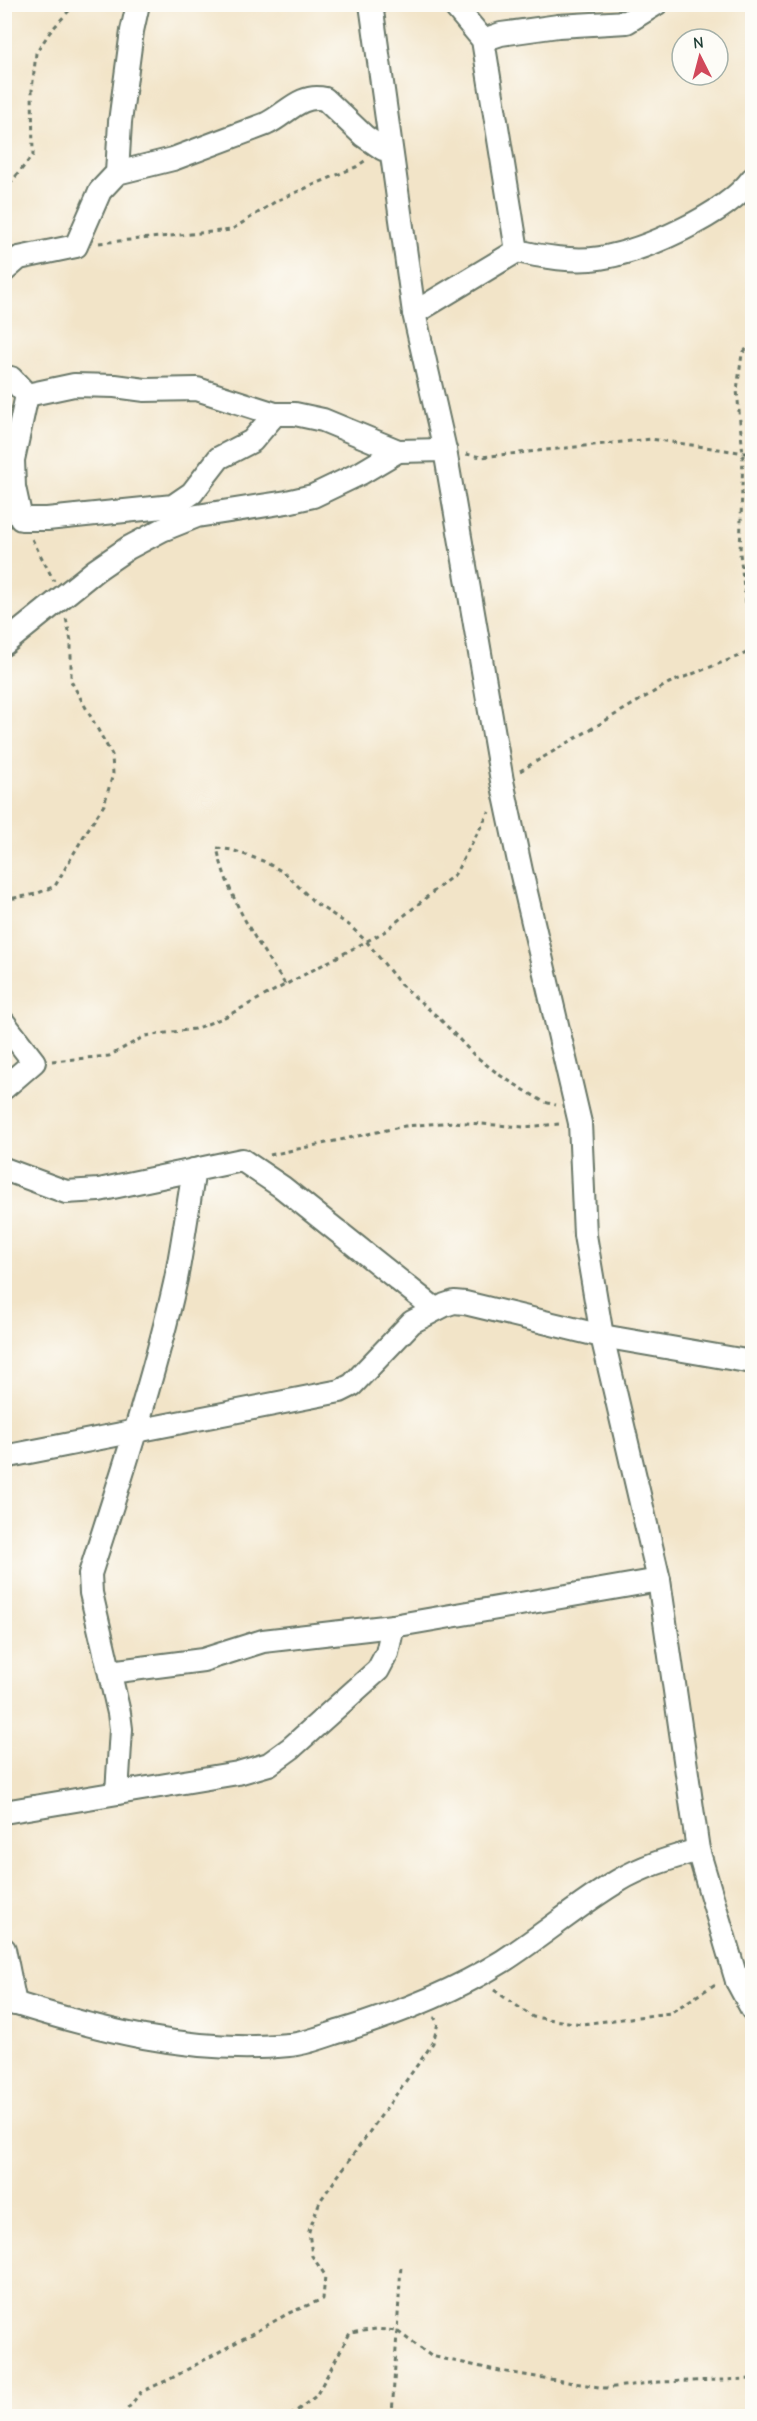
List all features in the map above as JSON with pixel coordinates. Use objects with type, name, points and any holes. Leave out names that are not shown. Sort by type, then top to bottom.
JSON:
[{"type":"street","points":[[117,173],[123,99],[138,4]]},
{"type":"street","points":[[371,4],[414,313],[445,450],[502,781],[578,1113],[585,1235],[602,1336],[659,1580],[698,1850],[745,1979],[753,2009]]},
{"type":"street","points":[[453,4],[483,40],[518,251]]},
{"type":"street","points":[[483,40],[592,14],[627,22],[656,4]]},
{"type":"street","points":[[4,271],[19,258],[76,246],[100,191],[117,173],[173,159],[266,124],[278,118],[292,106],[307,99],[316,97],[325,99],[364,136],[383,149]]},
{"type":"street","points":[[414,313],[518,251],[543,257],[599,259],[645,245],[701,221],[746,188],[753,179]]},
{"type":"street","points":[[7,373],[27,395]]},
{"type":"street","points":[[27,395],[74,385],[115,386],[145,390],[197,389],[274,414],[295,414],[323,420],[398,451],[445,450]]},
{"type":"street","points":[[27,395],[13,459],[14,487],[21,519],[47,519],[173,506],[192,493],[219,458],[252,441],[274,414]]},
{"type":"street","points":[[4,644],[62,595],[128,548],[162,530],[198,516],[313,496],[361,473],[398,451]]},
{"type":"street","points":[[4,1023],[34,1062],[4,1088]]},
{"type":"street","points":[[4,1169],[66,1192],[99,1190],[242,1160],[282,1187],[435,1309]]},
{"type":"street","points":[[117,1793],[121,1729],[91,1593],[90,1574],[135,1432],[176,1278],[194,1170]]},
{"type":"street","points":[[4,1457],[340,1391],[352,1385],[412,1322],[435,1309],[454,1302],[602,1336],[753,1362]]},
{"type":"street","points":[[110,1672],[203,1660],[263,1641],[393,1626],[659,1580]]},
{"type":"street","points":[[4,1812],[238,1773],[269,1764],[291,1748],[378,1670],[387,1653],[393,1626]]},
{"type":"street","points":[[4,1949],[10,2002],[87,2025],[166,2042],[247,2047],[291,2045],[382,2019],[424,2002],[502,1961],[617,1881],[656,1862],[698,1850]]},
{"type":"path","points":[[4,191],[33,155],[32,90],[36,53],[50,32],[75,4]]},
{"type":"path","points":[[76,246],[231,230],[278,200],[356,167],[383,149]]},
{"type":"path","points":[[34,1062],[109,1056],[145,1036],[195,1029],[223,1018],[367,942],[384,932],[455,874],[483,826],[502,781],[669,683],[752,652],[740,553],[743,454],[737,390],[742,354],[753,342]]},
{"type":"path","points":[[445,450],[481,457],[651,439],[753,454]]},
{"type":"path","points":[[4,900],[36,894],[55,886],[104,805],[113,774],[112,755],[70,681],[71,641],[62,595],[21,519]]},
{"type":"path","points":[[285,985],[244,922],[223,875],[217,848],[232,850],[263,861],[285,873],[315,903],[349,925],[367,942],[400,984],[474,1055],[501,1076],[551,1105],[578,1113]]},
{"type":"path","points":[[242,1160],[357,1138],[405,1126],[453,1122],[524,1127],[578,1113]]},
{"type":"path","points":[[475,1977],[533,2018],[582,2024],[670,2013],[715,1983],[745,1979]]},
{"type":"path","points":[[122,2416],[141,2392],[172,2378],[289,2313],[323,2299],[325,2275],[312,2256],[309,2231],[320,2201],[433,2043],[438,2023],[424,2002]]},
{"type":"path","points":[[392,2416],[401,2265]]},
{"type":"path","points":[[290,2416],[316,2396],[350,2333],[376,2329],[397,2331],[431,2356],[500,2371],[604,2388],[659,2382],[753,2379]]}]
